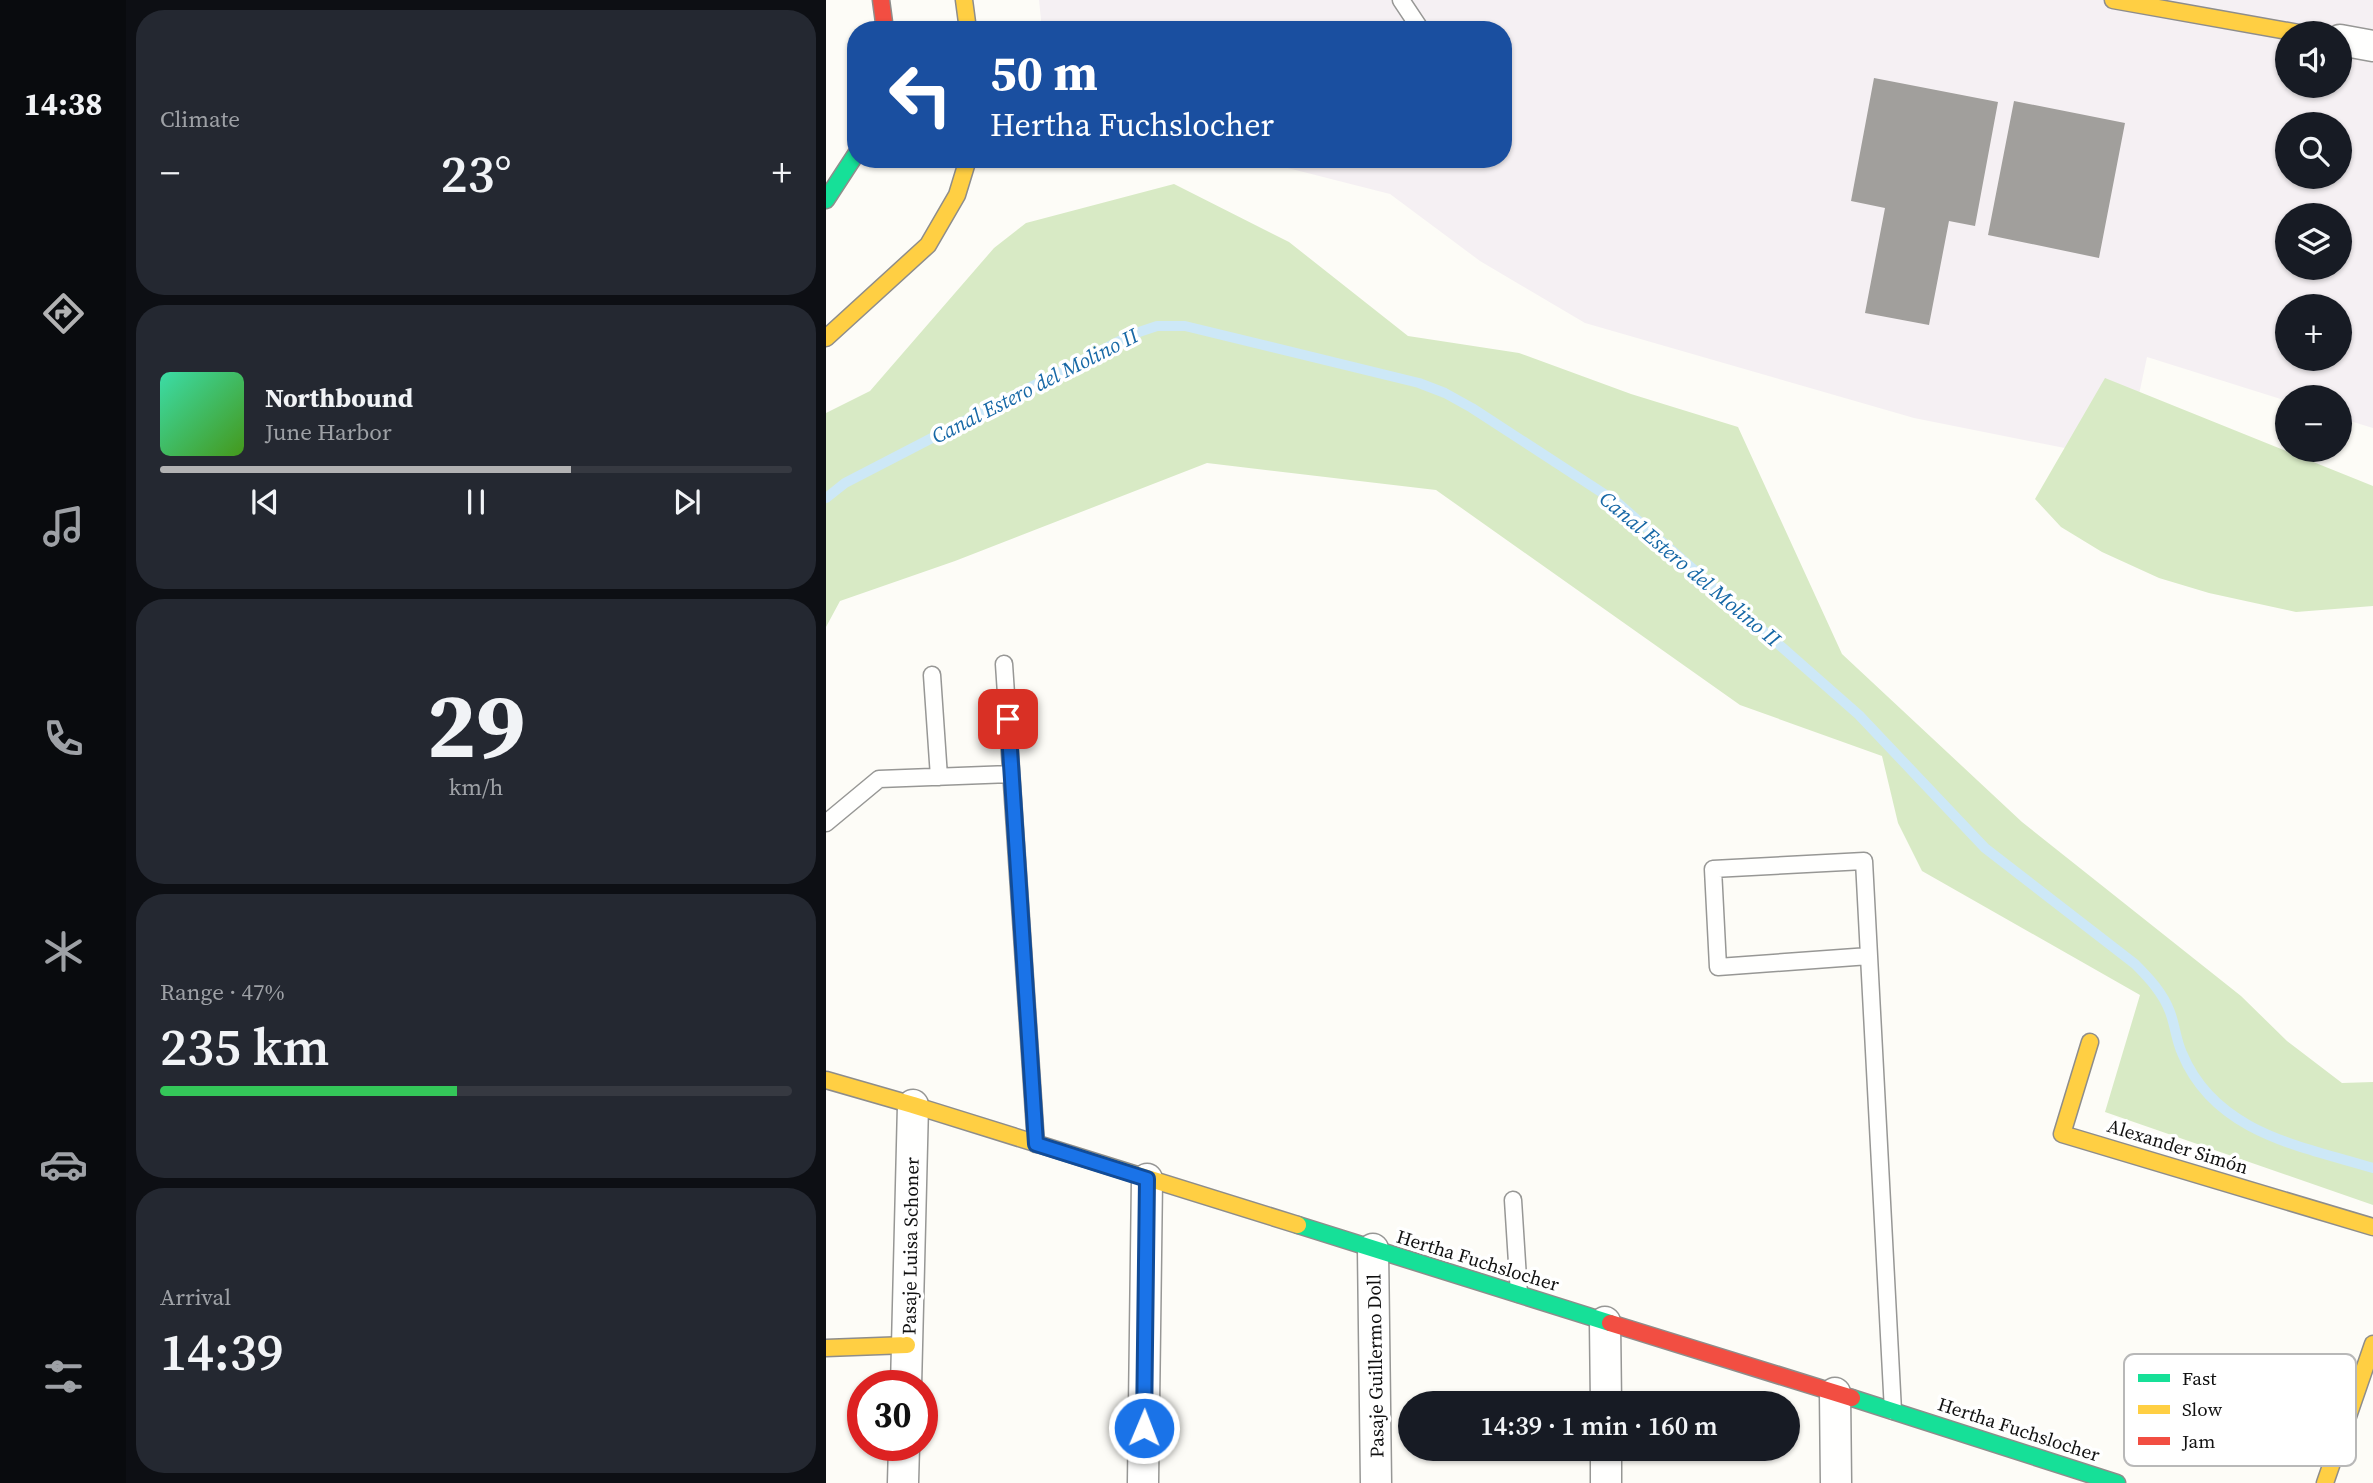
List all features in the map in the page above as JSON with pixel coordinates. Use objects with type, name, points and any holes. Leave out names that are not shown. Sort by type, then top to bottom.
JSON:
[{"type":"main road","points":[[880,0],[884,21]]},
{"type":"main road","points":[[964,0],[967,21]]},
{"type":"main road","points":[[2113,0],[2275,29]]},
{"type":"main road","points":[[826,200],[847,168]]},
{"type":"main road","points":[[826,338],[928,245],[957,195],[965,168]]},
{"type":"main road","name":"Alexander Simón","points":[[2090,1042],[2062,1134],[2373,1227]]},
{"type":"main road","name":"Hertha Fuchslocher","points":[[826,1080],[1894,1411],[2057,1473],[2117,1483]]},
{"type":"main road","points":[[2356,1393],[2373,1344]]},
{"type":"main road","points":[[826,1348],[907,1345]]},
{"type":"main road","points":[[2325,1483],[2331,1466]]},
{"type":"street","points":[[2352,42],[2373,46]]},
{"type":"street","points":[[826,1102],[867,1091]]},
{"type":"street","name":"Pasaje Luisa Schoner","points":[[906,1370],[913,1105]]},
{"type":"street","points":[[1143,1483],[1147,1179]]},
{"type":"street","name":"Pasaje Guillermo Doll","points":[[1373,1249],[1376,1483]]},
{"type":"street","points":[[1605,1321],[1606,1391]]},
{"type":"street","points":[[1835,1393],[1836,1483]]},
{"type":"street","points":[[903,1483],[904,1461]]},
{"type":"street","points":[[1606,1461],[1606,1483]]},
{"type":"lane","points":[[1401,0],[1415,21]]},
{"type":"lane","points":[[1004,664],[1036,1144]]},
{"type":"lane","points":[[933,675],[939,777]]},
{"type":"lane","points":[[826,823],[879,779],[1012,774]]},
{"type":"lane","points":[[1869,956],[1718,967],[1713,869],[1864,861],[1894,1411]]},
{"type":"lane","points":[[1513,1200],[1519,1294]]},
{"type":"shaded area","points":[[1039,0],[2373,0],[2373,428],[2352,422],[2352,385],[2275,385],[2275,397],[2147,357],[2125,460],[1914,418],[1585,323],[1480,261],[1390,194],[1287,168],[1512,168],[1512,21],[1041,21]]},
{"type":"green space","points":[[1174,184],[1289,242],[1408,336],[1519,353],[1631,394],[1738,427],[1842,654],[2022,822],[2241,996],[2287,1041],[2342,1083],[2373,1082],[2373,1205],[2105,1112],[2140,995],[1922,871],[1898,823],[1882,756],[1740,705],[1436,490],[1207,463],[955,561],[840,601],[826,627],[826,413],[870,391],[994,248],[1026,223]]},
{"type":"green space","points":[[2105,378],[2275,447],[2275,462],[2313,462],[2373,486],[2373,606],[2296,612],[2209,593],[2159,578],[2102,552],[2061,527],[2035,499]]},
{"type":"building","points":[[1874,78],[1998,102],[1975,226],[1949,221],[1929,325],[1865,313],[1885,208],[1851,201]]},
{"type":"building","points":[[2014,101],[2125,123],[2099,258],[1988,235]]},
{"type":"waterway","name":"Canal Estero del Molino II","points":[[826,498],[845,483],[1133,334],[1157,326],[1185,326],[1419,383],[1445,393],[1618,503],[1859,715],[1985,848],[2135,964],[2164,998],[2182,1053],[2197,1080],[2216,1102],[2238,1119],[2262,1132],[2289,1143],[2373,1168]]},
{"type":"traffic: fast","points":[[826,200],[847,168]]},
{"type":"traffic: fast","points":[[1298,1225],[1610,1323]]},
{"type":"traffic: fast","points":[[1852,1398],[2117,1483]]},
{"type":"traffic: slow","points":[[964,0],[967,21]]},
{"type":"traffic: slow","points":[[2113,0],[2275,29]]},
{"type":"traffic: slow","points":[[826,338],[928,245],[957,195],[965,168]]},
{"type":"traffic: slow","points":[[2090,1042],[2062,1134],[2373,1227]]},
{"type":"traffic: slow","points":[[826,1080],[1298,1225]]},
{"type":"traffic: slow","points":[[2356,1393],[2373,1344]]},
{"type":"traffic: slow","points":[[826,1348],[907,1345]]},
{"type":"traffic: slow","points":[[2325,1483],[2331,1466]]},
{"type":"traffic: jam","points":[[881,0],[884,21]]},
{"type":"traffic: jam","points":[[1610,1323],[1852,1398]]},
{"type":"route","points":[[1008,719],[1036,1144],[1147,1179],[1144,1428]]}]
